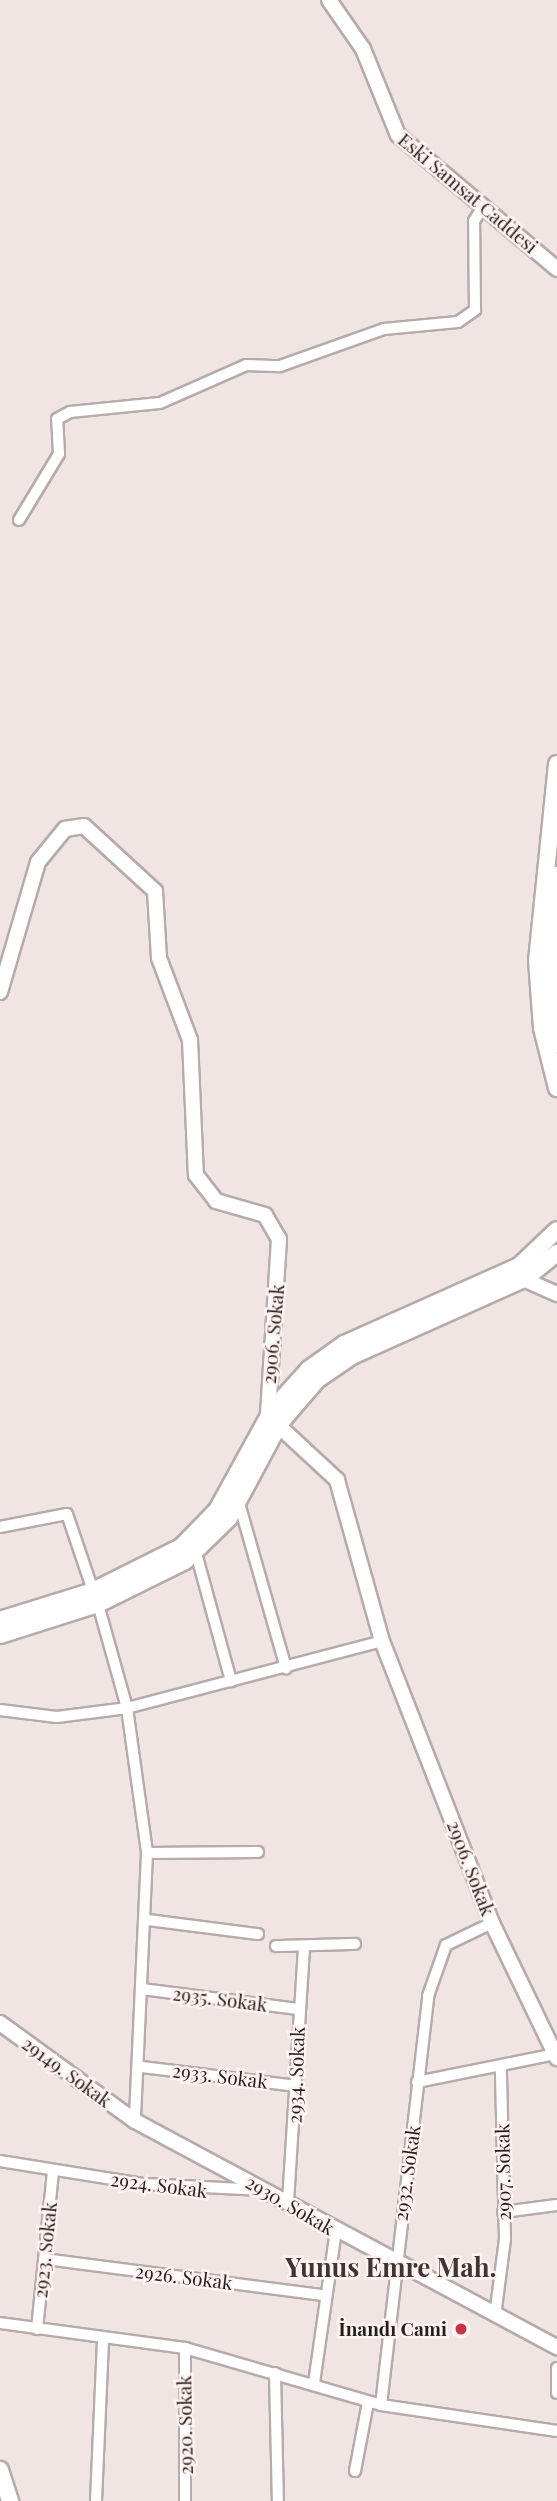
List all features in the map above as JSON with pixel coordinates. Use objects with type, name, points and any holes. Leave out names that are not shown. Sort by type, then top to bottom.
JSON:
[{"type":"main road","points":[[557,764],[537,960],[542,1028],[557,1088]]},
{"type":"main road","points":[[557,875],[549,960],[557,1045]]},
{"type":"main road","points":[[513,1276],[557,1230]]},
{"type":"main road","points":[[0,1620],[96,1597],[167,1556],[199,1531],[230,1490],[273,1422],[348,1350],[513,1276],[557,1253]]},
{"type":"main road","points":[[0,1635],[196,1553],[239,1503],[273,1422]]},
{"type":"main road","points":[[0,2470],[10,2501]]},
{"type":"street","name":"Eski Samsat Caddesi","points":[[329,0],[363,49],[398,135],[557,270]]},
{"type":"street","points":[[19,520],[59,454],[57,419],[70,412],[160,403],[246,365],[280,366],[384,329],[458,321],[475,310],[472,260],[474,221],[482,208]]},
{"type":"street","name":"2906. Sokak","points":[[0,992],[38,862],[65,829],[84,825],[155,891],[159,958],[190,1040],[196,1175],[216,1201],[265,1215],[278,1234],[273,1422],[337,1480],[382,1641],[492,1923],[556,2056]]},
{"type":"street","points":[[513,1276],[557,1294]]},
{"type":"street","points":[[239,1503],[286,1668]]},
{"type":"street","points":[[0,1527],[67,1514],[96,1597],[127,1708],[147,1853],[148,1920],[142,1989],[142,2067],[135,2120]]},
{"type":"street","points":[[196,1553],[231,1681]]},
{"type":"street","points":[[0,1710],[57,1717],[127,1708],[382,1641]]},
{"type":"street","points":[[147,1853],[258,1852]]},
{"type":"street","points":[[148,1920],[258,1934]]},
{"type":"street","name":"2932. Sokak","points":[[393,2264],[414,2151],[417,2082],[438,1958],[454,1938],[492,1923]]},
{"type":"street","points":[[276,1946],[304,1948],[355,1944]]},
{"type":"street","name":"2934. Sokak","points":[[288,2202],[304,1948]]},
{"type":"street","name":"2935. Sokak","points":[[142,1989],[298,2010]]},
{"type":"street","name":"29149. Sokak","points":[[0,2023],[135,2120]]},
{"type":"street","points":[[417,2082],[500,2070],[556,2056]]},
{"type":"street","name":"2933. Sokak","points":[[142,2067],[297,2085]]},
{"type":"street","name":"2907. Sokak","points":[[495,2315],[503,2212],[500,2070]]},
{"type":"street","name":"2930. Sokak","points":[[135,2120],[265,2189],[393,2264],[557,2347]]},
{"type":"street","name":"2924. Sokak","points":[[0,2161],[54,2172],[229,2193],[265,2189]]},
{"type":"street","name":"2923. Sokak","points":[[37,2329],[54,2172]]},
{"type":"street","points":[[503,2212],[557,2205]]},
{"type":"street","points":[[314,2383],[324,2295],[336,2230]]},
{"type":"street","name":"2926. Sokak","points":[[45,2259],[324,2295]]},
{"type":"street","points":[[381,2405],[393,2264]]},
{"type":"street","points":[[0,2323],[185,2348],[314,2383],[381,2405],[557,2431]]},
{"type":"street","points":[[96,2501],[103,2339]]},
{"type":"street","name":"2920. Sokak","points":[[185,2348],[185,2501]]},
{"type":"street","points":[[557,2368],[557,2393]]},
{"type":"street","points":[[275,2373],[278,2501]]},
{"type":"street","points":[[355,2471],[368,2402]]},
{"type":"place","name":"İnandı Cami","points":[[461,2329]]},
{"type":"district","name":"Yunus Emre Mah.","points":[[391,2267]]}]
